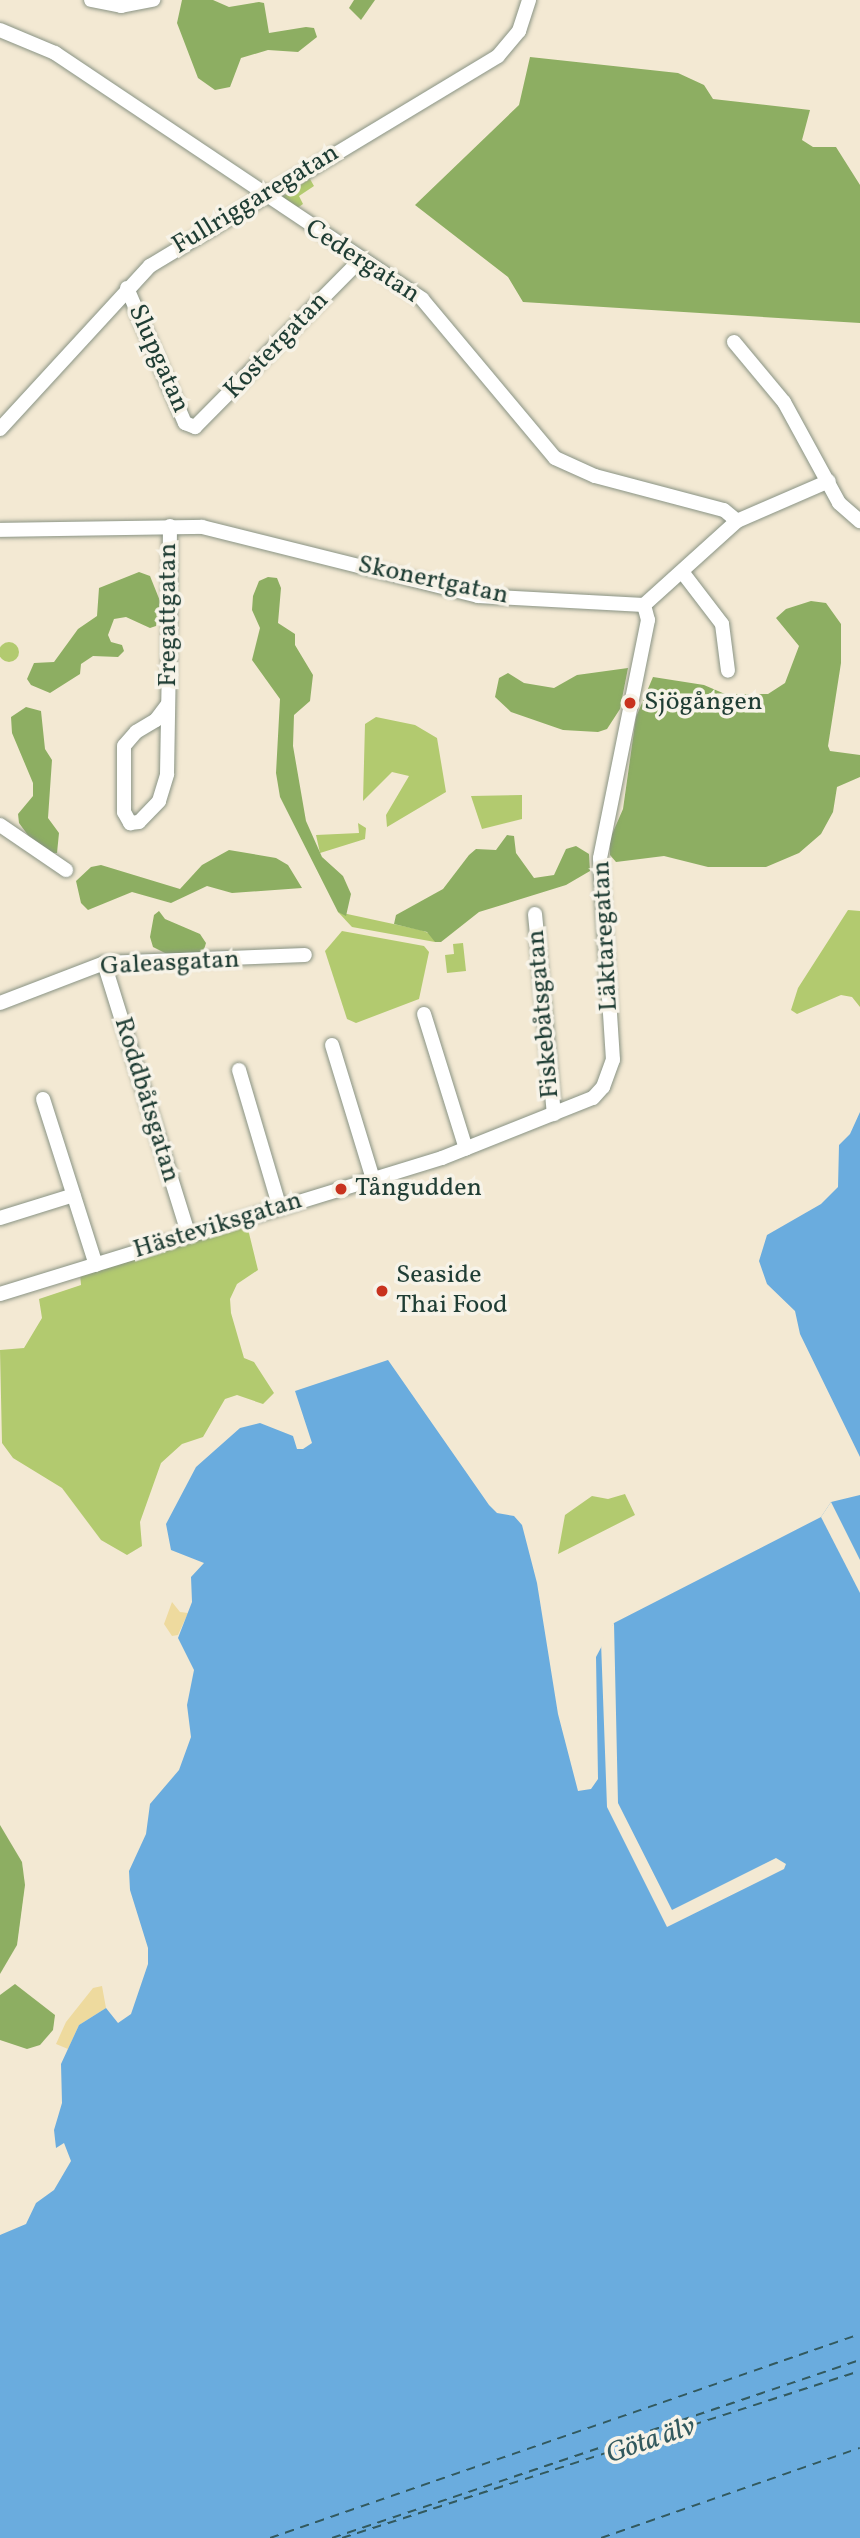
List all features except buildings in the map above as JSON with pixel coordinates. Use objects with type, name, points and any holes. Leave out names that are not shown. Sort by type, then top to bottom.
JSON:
[{"type":"street","points":[[91,0],[121,6],[153,0]]},
{"type":"street","name":"Fullriggaregatan","points":[[0,429],[127,288],[160,258],[498,56],[519,31],[529,0]]},
{"type":"street","name":"Cedergatan","points":[[0,30],[55,53],[359,261],[408,288],[435,312],[555,458],[595,475],[724,510],[737,521]]},
{"type":"street","name":"Kostergatan","points":[[192,427],[201,423],[359,261]]},
{"type":"street","name":"Slupgatan","points":[[127,288],[186,423],[192,427]]},
{"type":"street","points":[[734,342],[779,396],[839,503],[860,521]]},
{"type":"street","points":[[644,605],[683,573],[737,521],[829,481]]},
{"type":"street","name":"Skonertgatan","points":[[0,530],[170,526],[220,530],[478,596],[644,605]]},
{"type":"street","name":"Fregattgatan","points":[[168,704],[156,720],[135,732],[124,746],[124,812],[130,823],[148,815],[164,792],[168,704],[170,526]]},
{"type":"street","points":[[683,573],[722,624],[728,671]]},
{"type":"street","name":"Läktaregatan","points":[[593,1098],[609,1078],[613,1060],[600,859],[648,620],[644,605]]},
{"type":"street","points":[[0,825],[66,870]]},
{"type":"street","name":"Fiskebåtsgatan","points":[[535,915],[554,1114]]},
{"type":"street","name":"Galeasgatan","points":[[0,1003],[104,963],[305,955]]},
{"type":"street","name":"Roddbåtsgatan","points":[[104,963],[188,1236]]},
{"type":"street","points":[[424,1014],[466,1149]]},
{"type":"street","points":[[332,1045],[373,1179]]},
{"type":"street","points":[[239,1070],[279,1208]]},
{"type":"street","name":"Hästeviksgatan","points":[[0,1294],[466,1149],[593,1098]]},
{"type":"street","points":[[43,1099],[96,1265]]},
{"type":"street","points":[[0,1218],[74,1195]]},
{"type":"green space","points":[[182,0],[213,0],[229,7],[264,3],[269,33],[306,27],[314,28],[317,37],[298,52],[268,50],[241,58],[230,87],[215,90],[198,78],[177,23]]},
{"type":"green space","points":[[354,0],[375,0],[361,20],[349,8]]},
{"type":"green space","points":[[530,57],[678,73],[704,85],[713,99],[810,110],[802,140],[813,147],[836,147],[860,185],[860,323],[523,302],[508,277],[415,205],[519,105]]},
{"type":"green space","points":[[310,179],[314,186],[299,196],[303,204],[293,211],[282,197]]},
{"type":"green space","points":[[139,572],[150,576],[162,606],[156,626],[150,628],[126,617],[114,619],[108,635],[111,642],[122,645],[124,651],[118,657],[93,656],[81,664],[80,674],[50,693],[31,685],[27,679],[34,663],[54,662],[78,629],[97,616],[99,588]]},
{"type":"green space","points":[[268,577],[277,578],[281,588],[278,623],[295,634],[295,645],[313,675],[310,701],[294,715],[293,746],[306,821],[322,857],[343,876],[351,894],[346,916],[338,912],[280,797],[276,773],[280,699],[252,660],[260,628],[252,610],[253,596],[259,581]]},
{"type":"green space","points":[[811,601],[826,603],[841,624],[841,663],[828,746],[830,751],[860,755],[860,777],[837,787],[833,812],[821,834],[799,853],[766,867],[708,867],[664,856],[616,862],[610,855],[610,839],[623,809],[636,717],[653,677],[704,685],[725,694],[768,694],[785,683],[799,646],[776,618],[786,609]]},
{"type":"green space","points":[[5,642],[13,642],[19,652],[13,662],[5,662],[-1,656],[-1,648]]},
{"type":"green space","points":[[628,668],[620,709],[607,729],[598,732],[563,730],[511,712],[495,697],[499,678],[508,673],[524,683],[554,688],[577,675]]},
{"type":"green space","points":[[26,707],[41,711],[45,749],[52,760],[48,818],[59,833],[57,853],[48,853],[33,842],[19,823],[18,814],[33,796],[33,783],[12,733],[11,717]]},
{"type":"green space","points":[[376,717],[415,725],[437,738],[446,792],[387,827],[386,815],[409,776],[392,772],[363,801],[365,724]]},
{"type":"green space","points":[[522,795],[522,819],[482,829],[471,796]]},
{"type":"green space","points":[[358,823],[366,828],[365,839],[320,853],[316,835],[359,833]]},
{"type":"green space","points":[[507,835],[514,836],[516,853],[534,878],[554,875],[566,849],[576,846],[589,854],[590,871],[566,885],[479,912],[441,942],[435,942],[427,932],[394,924],[396,915],[443,889],[476,849],[496,850]]},
{"type":"green space","points":[[229,850],[276,858],[288,865],[302,888],[232,893],[207,886],[171,903],[132,892],[88,910],[81,903],[76,881],[91,867],[101,865],[180,889],[202,865]]},
{"type":"green space","points":[[848,910],[860,911],[860,1007],[852,997],[841,995],[797,1014],[791,1010],[798,988]]},
{"type":"green space","points":[[159,911],[165,919],[200,934],[206,943],[203,953],[169,955],[153,947],[150,937],[154,915]]},
{"type":"green space","points":[[338,912],[421,930],[433,935],[435,942],[352,927]]},
{"type":"green space","points":[[342,931],[424,946],[429,952],[419,999],[356,1023],[347,1019],[325,951]]},
{"type":"green space","points":[[463,943],[466,971],[447,973],[445,955],[454,954],[453,944]]},
{"type":"green space","points":[[247,1225],[258,1270],[237,1284],[230,1299],[231,1313],[244,1358],[254,1362],[274,1393],[263,1404],[237,1395],[225,1399],[203,1437],[182,1444],[161,1463],[140,1522],[142,1546],[127,1555],[101,1540],[62,1488],[13,1458],[2,1443],[0,1350],[24,1348],[42,1318],[39,1299],[81,1285],[80,1273]]},
{"type":"green space","points":[[625,1494],[635,1515],[558,1554],[565,1515],[592,1496],[608,1499]]},
{"type":"green space","points":[[0,1825],[22,1862],[25,1885],[17,1945],[0,1974]]},
{"type":"green space","points":[[15,1984],[55,2015],[53,2030],[40,2045],[27,2049],[0,2040],[0,1995]]},
{"type":"sand","points":[[172,1602],[180,1612],[188,1613],[178,1635],[172,1636],[164,1624]]},
{"type":"sand","points":[[102,1986],[106,2008],[79,2025],[68,2049],[56,2044],[66,2022],[93,1988]]},
{"type":"water","points":[[860,1112],[860,1457],[800,1334],[795,1311],[767,1284],[759,1261],[767,1235],[821,1204],[838,1187],[839,1145],[850,1134]]},
{"type":"water","name":"Göta älv","points":[[388,1360],[489,1505],[497,1513],[514,1516],[522,1525],[537,1583],[558,1714],[578,1791],[591,1789],[598,1779],[596,1657],[614,1623],[821,1517],[831,1502],[860,1495],[860,2538],[0,2538],[0,2235],[26,2224],[36,2203],[54,2190],[71,2161],[64,2143],[56,2148],[54,2130],[62,2103],[61,2064],[79,2025],[106,2008],[118,2023],[131,2014],[148,1964],[148,1948],[130,1890],[129,1871],[146,1834],[150,1804],[179,1770],[191,1737],[187,1705],[194,1670],[178,1638],[192,1602],[191,1577],[204,1563],[171,1550],[166,1524],[196,1467],[240,1428],[260,1423],[293,1436],[297,1449],[303,1449],[312,1443],[295,1391]]},
{"type":"pier","points":[[831,1502],[860,1560],[860,1593],[821,1517]]},
{"type":"pier","points":[[614,1623],[618,1803],[672,1910],[776,1858],[786,1864],[784,1869],[667,1927],[607,1807],[601,1642]]},
{"type":"ferry route","points":[[270,2538],[860,2334]]},
{"type":"ferry route","points":[[332,2538],[860,2360]]},
{"type":"ferry route","points":[[342,2538],[860,2371]]},
{"type":"ferry route","points":[[601,2538],[860,2448]]},
{"type":"place","name":"Sjögången","points":[[630,703]]},
{"type":"place","name":"Tångudden","points":[[341,1189]]},
{"type":"place","name":"Seaside Thai Food","points":[[382,1291]]}]
